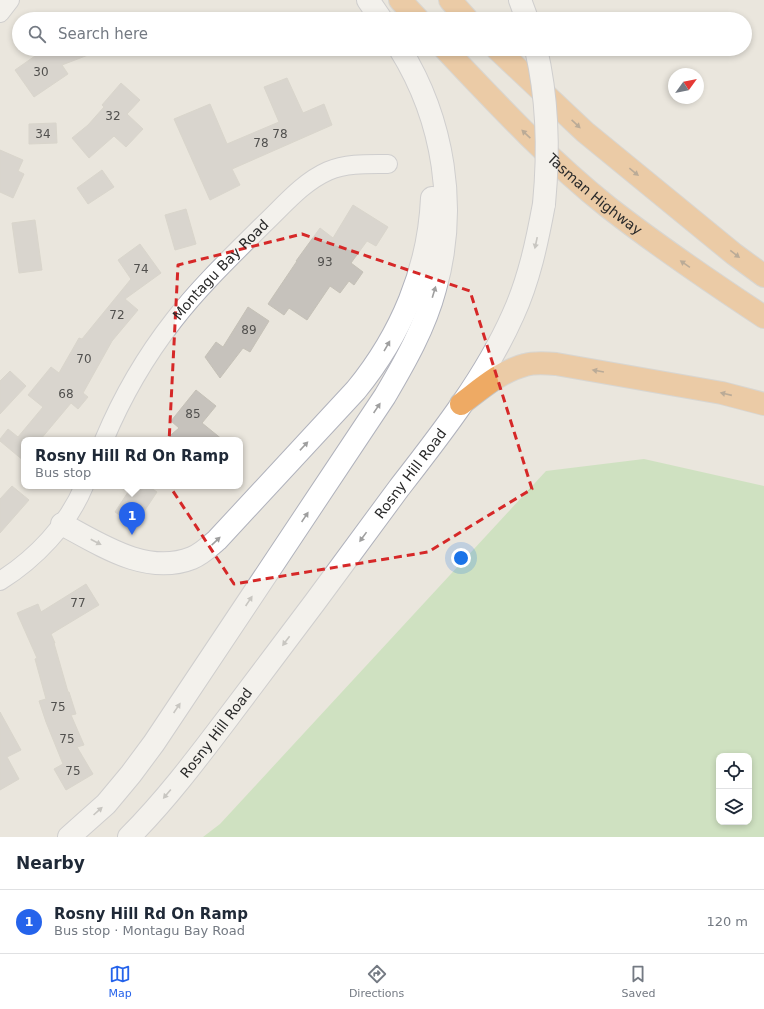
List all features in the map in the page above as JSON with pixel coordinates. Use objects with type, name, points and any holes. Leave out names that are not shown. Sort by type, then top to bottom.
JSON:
[{"type":"highway","points":[[400,0],[411,12]]},
{"type":"highway","points":[[450,0],[461,12]]},
{"type":"highway","name":"Tasman Highway","points":[[452,56],[521,129],[570,175],[607,206],[683,263],[764,317]]},
{"type":"highway","points":[[504,56],[603,148],[734,254],[764,276]]},
{"type":"highway","points":[[461,404],[506,373],[526,365],[541,363],[556,364],[722,393],[764,404]]},
{"type":"main road","points":[[368,0],[376,12]]},
{"type":"main road","points":[[62,524],[101,545],[141,561],[167,564],[194,557],[217,540],[356,390],[368,374],[394,333],[412,296],[422,268],[431,222],[432,168],[430,144],[420,101],[403,56]]},
{"type":"main road","points":[[69,837],[106,804],[154,743],[386,396],[424,322],[435,289],[442,261],[446,228],[444,171],[438,141],[428,106],[422,89],[404,56]]},
{"type":"main road","name":"Rosny Hill Road","points":[[129,837],[151,815],[192,764],[292,633],[399,488],[437,440],[488,364],[514,315],[534,252],[544,204],[547,119],[537,56]]},
{"type":"street","points":[[0,13],[10,0]]},
{"type":"street","name":"Montagu Bay Road","points":[[105,437],[132,383],[174,320],[208,280],[289,201],[312,180],[328,171],[348,165],[388,164]]},
{"type":"street","points":[[0,581],[26,562],[47,542],[62,524],[82,489]]},
{"type":"highlighted area","points":[[302,234],[470,291],[532,489],[428,552],[234,584],[167,482],[178,265]]},
{"type":"green space","points":[[644,459],[764,486],[764,837],[203,837],[220,824],[546,471]]},
{"type":"building","points":[[35,56],[85,56],[62,65],[68,74],[34,97],[15,70]]},
{"type":"building","points":[[287,78],[303,113],[324,104],[332,125],[232,169],[240,185],[210,200],[174,119],[210,104],[227,144],[279,122],[264,87]]},
{"type":"building","points":[[121,83],[140,100],[127,114],[143,129],[126,147],[114,136],[89,158],[72,138],[88,125],[104,107],[102,105]]},
{"type":"building","points":[[56,123],[57,143],[29,144],[29,124]]},
{"type":"building","points":[[0,150],[23,160],[18,171],[24,174],[13,198],[0,192]]},
{"type":"building","points":[[102,170],[114,187],[88,204],[77,188]]},
{"type":"building","points":[[353,205],[388,227],[376,246],[367,241],[351,263],[363,272],[354,285],[349,281],[340,293],[330,286],[307,320],[289,308],[284,315],[268,304],[320,228],[333,238]]},
{"type":"building","points":[[186,209],[196,244],[175,250],[165,215]]},
{"type":"building","points":[[35,220],[42,270],[19,273],[12,223]]},
{"type":"building","points":[[140,244],[161,273],[125,299],[138,310],[112,341],[83,393],[88,397],[78,409],[71,403],[43,437],[21,437],[21,458],[0,441],[0,439],[8,429],[18,437],[43,407],[28,395],[51,367],[59,373],[79,338],[82,339],[131,279],[118,260]]},
{"type":"building","points":[[248,307],[269,321],[250,352],[243,348],[220,378],[205,357],[216,342],[223,347]]},
{"type":"building","points":[[10,371],[26,386],[0,414],[0,381]]},
{"type":"building","points":[[196,390],[216,406],[202,423],[219,437],[168,437],[179,428],[171,421]]},
{"type":"building","points":[[12,486],[29,500],[0,533],[0,499]]},
{"type":"building","points":[[130,489],[152,489],[157,492],[135,525],[115,512]]},
{"type":"building","points":[[86,584],[99,605],[51,634],[76,714],[71,715],[84,745],[77,747],[93,774],[66,790],[54,769],[63,764],[39,701],[46,699],[35,659],[37,658],[17,613],[38,604],[41,612]]},
{"type":"building","points":[[0,712],[21,750],[7,757],[19,779],[0,790]]},
{"type":"place","name":"Rosny Hill Rd On Ramp","points":[[132,535]]}]
